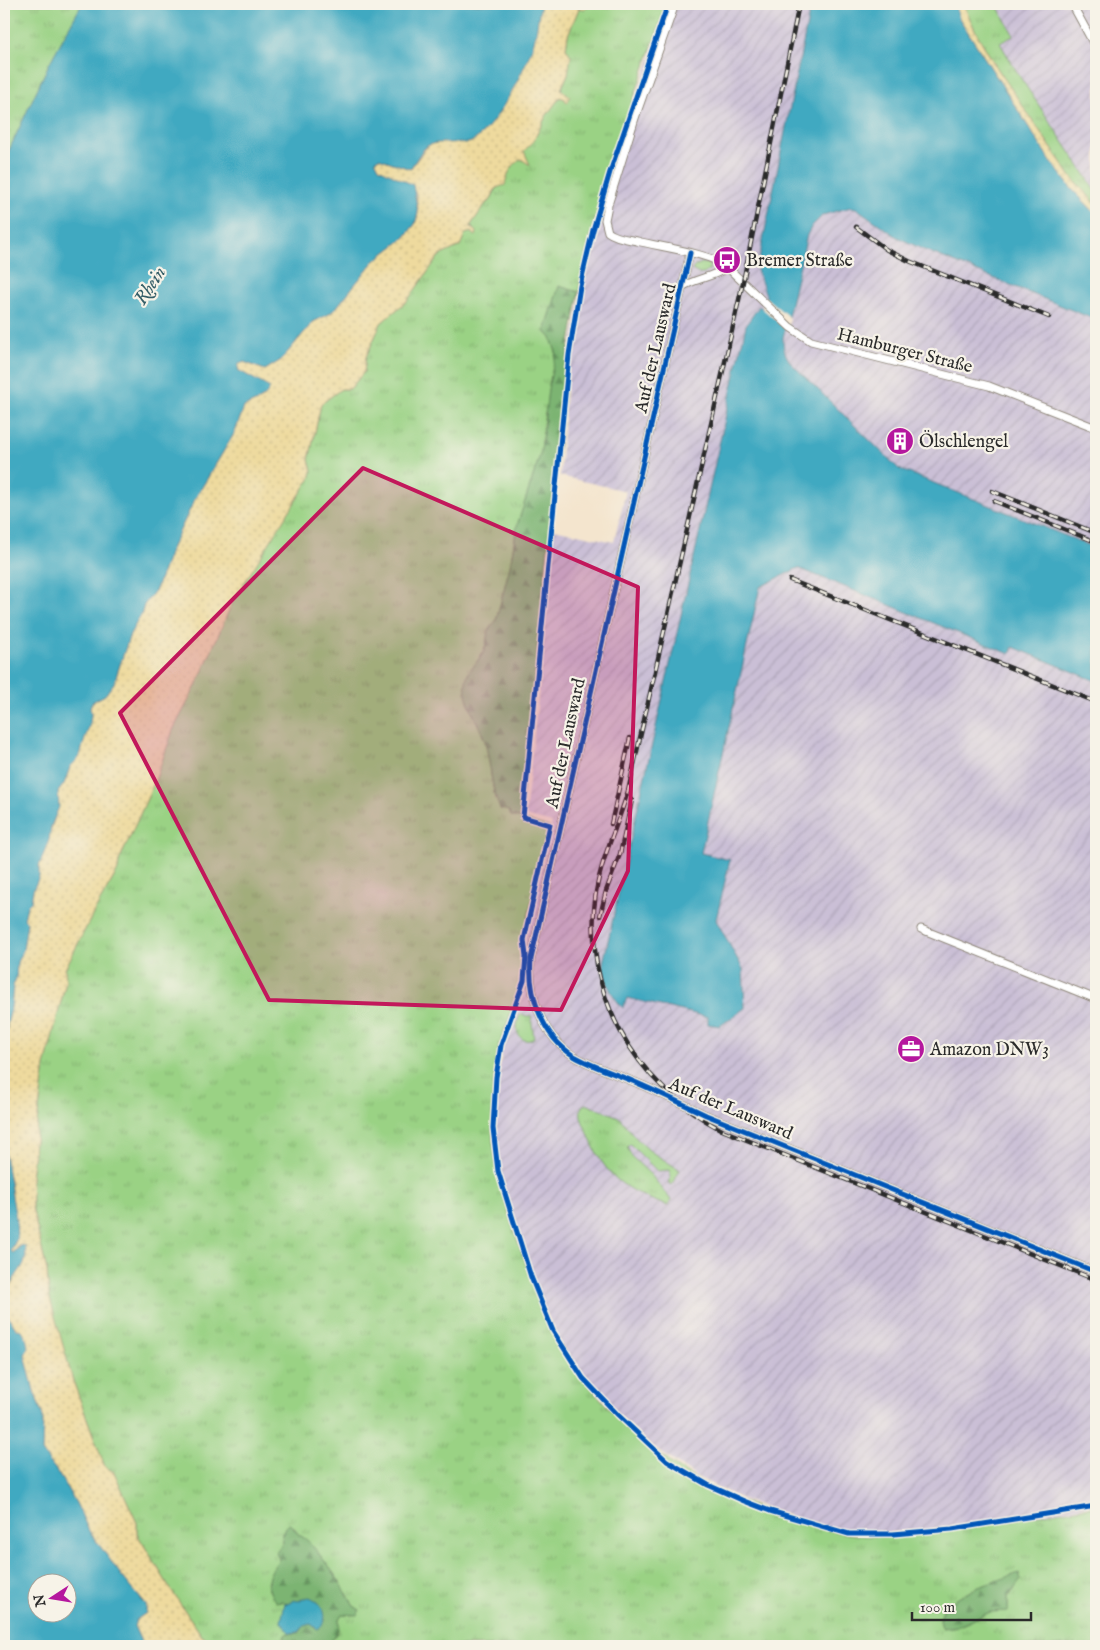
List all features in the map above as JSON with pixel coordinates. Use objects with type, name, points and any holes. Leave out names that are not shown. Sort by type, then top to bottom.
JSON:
[{"type":"street","points":[[675,4],[635,118],[608,205],[605,225],[608,232],[614,236],[690,253]]},
{"type":"street","points":[[1072,4],[1096,48]]},
{"type":"street","name":"Hamburger Straße","points":[[690,253],[712,259],[727,267],[790,327],[800,335],[820,344],[989,386],[1096,428]]},
{"type":"street","name":"Auf der Lausward","points":[[690,253],[532,959],[531,985],[538,1012],[551,1032],[566,1049],[588,1062],[659,1092],[706,1115],[1096,1272]]},
{"type":"street","points":[[682,287],[690,282],[722,271],[727,267]]},
{"type":"street","points":[[921,929],[1096,1000]]},
{"type":"highlighted area","points":[[363,468],[638,587],[628,871],[561,1010],[269,1000],[120,713]]},
{"type":"shaded area","points":[[669,4],[1096,4],[1096,1504],[939,1529],[849,1533],[811,1523],[744,1500],[695,1476],[649,1444],[618,1414],[582,1375],[561,1344],[537,1292],[504,1188],[496,1146],[497,1086],[503,1046],[525,940],[552,823],[525,816],[543,653],[554,529],[614,542],[626,491],[560,476],[570,355],[586,264],[606,185]]},
{"type":"green space","points":[[4,4],[82,4],[49,64],[4,161]]},
{"type":"green space","points":[[589,4],[667,4],[606,182],[579,292],[559,287],[545,331],[551,338],[556,352],[543,425],[541,452],[517,526],[510,566],[496,621],[490,629],[486,645],[467,676],[472,710],[486,743],[495,799],[509,811],[511,816],[549,827],[523,940],[524,969],[522,982],[500,1044],[494,1079],[492,1105],[493,1142],[501,1185],[509,1214],[544,1313],[561,1346],[588,1384],[621,1420],[658,1453],[677,1467],[718,1491],[751,1505],[806,1523],[835,1531],[866,1536],[920,1534],[1096,1506],[1096,1646],[326,1646],[336,1634],[342,1614],[354,1615],[360,1610],[355,1607],[335,1575],[316,1550],[298,1534],[293,1526],[286,1526],[282,1533],[280,1557],[269,1576],[267,1584],[276,1601],[285,1603],[281,1622],[290,1633],[285,1635],[284,1639],[287,1646],[219,1646],[202,1636],[137,1534],[137,1523],[114,1473],[105,1467],[73,1381],[49,1295],[47,1271],[32,1207],[31,1178],[45,1066],[66,981],[65,969],[118,870],[119,861],[155,781],[173,730],[197,684],[233,601],[310,480],[312,471],[309,460],[321,404],[341,389],[350,389],[364,372],[366,357],[381,323],[407,301],[439,256],[460,246],[465,234],[471,232],[476,235],[471,225],[486,203],[490,201],[517,160],[521,159],[528,163],[524,151],[533,142],[546,116],[560,97],[565,99],[561,90],[568,74],[566,48],[568,35],[579,8],[585,9]],"holes":[[[996,1582],[1015,1589],[1008,1597],[1008,1610],[990,1612],[959,1626],[943,1628],[940,1620],[944,1606],[976,1588]]]},
{"type":"green space","points":[[963,4],[996,4],[1013,34],[1013,36],[1000,43],[1020,77],[1096,191],[1096,204],[1071,177],[995,65],[977,34]]},
{"type":"green space","points":[[702,263],[710,264],[710,269],[704,274],[699,274],[692,270],[695,266]]},
{"type":"green space","points":[[559,286],[579,292],[568,355],[520,818],[511,816],[509,811],[500,809],[493,786],[484,737],[469,704],[466,686],[469,673],[483,652],[488,631],[496,621],[510,566],[517,526],[541,452],[548,389],[556,352],[551,338],[545,331]]},
{"type":"green space","points":[[520,1014],[531,1016],[534,1038],[531,1040],[523,1039],[517,1032]]},
{"type":"green space","points":[[586,1104],[619,1117],[636,1138],[650,1151],[680,1170],[672,1185],[668,1182],[671,1177],[669,1170],[657,1171],[630,1144],[627,1147],[632,1157],[652,1176],[671,1200],[668,1206],[639,1194],[617,1180],[608,1171],[594,1147],[581,1118],[582,1106]]},
{"type":"green space","points":[[290,1524],[316,1550],[335,1575],[355,1607],[360,1610],[357,1615],[342,1614],[336,1634],[326,1646],[287,1646],[284,1638],[285,1635],[288,1633],[299,1633],[304,1626],[311,1624],[316,1629],[323,1610],[318,1602],[305,1598],[297,1601],[294,1600],[288,1604],[282,1601],[276,1602],[269,1590],[269,1575],[279,1559],[276,1552],[283,1542],[282,1533],[286,1526]]},
{"type":"green space","points":[[1019,1573],[1021,1580],[1008,1597],[1008,1611],[990,1612],[959,1626],[942,1628],[940,1620],[944,1606],[976,1588]]},
{"type":"sand","points":[[541,4],[589,4],[585,9],[579,8],[568,35],[566,48],[571,56],[568,74],[561,89],[570,97],[567,103],[565,99],[560,97],[546,116],[533,142],[524,151],[530,165],[521,159],[518,161],[510,170],[505,185],[496,188],[490,201],[486,203],[471,225],[471,228],[477,232],[476,236],[471,232],[465,234],[460,246],[439,256],[407,301],[381,323],[366,357],[364,372],[350,389],[341,389],[321,404],[309,460],[312,471],[310,480],[233,601],[197,684],[173,730],[155,781],[119,861],[118,870],[65,969],[66,981],[45,1066],[31,1178],[32,1207],[47,1271],[49,1295],[73,1381],[105,1467],[114,1472],[137,1523],[137,1534],[202,1636],[219,1646],[143,1646],[134,1626],[136,1620],[146,1613],[146,1605],[89,1531],[76,1503],[56,1470],[42,1452],[43,1417],[24,1355],[26,1353],[14,1326],[4,1313],[4,1288],[10,1287],[26,1257],[24,1246],[19,1246],[13,1253],[11,1250],[17,1238],[4,1148],[4,1063],[7,1025],[16,978],[17,962],[23,950],[27,923],[24,919],[27,906],[31,902],[33,890],[39,877],[39,866],[58,807],[58,792],[64,784],[70,767],[79,758],[91,715],[90,707],[92,702],[105,695],[114,683],[130,634],[141,615],[144,605],[156,589],[170,551],[195,499],[235,432],[244,407],[265,397],[250,377],[238,370],[238,364],[244,362],[265,370],[281,360],[313,322],[336,308],[373,262],[404,238],[415,224],[418,213],[416,193],[379,168],[375,160],[379,158],[410,169],[429,144],[440,142],[469,143],[484,132],[513,88],[528,57]]},
{"type":"sand","points":[[955,4],[963,4],[977,34],[995,65],[1071,177],[1096,204],[1096,214],[1071,188],[1049,159],[959,18]]},
{"type":"water","name":"Rhein","points":[[82,4],[541,4],[534,42],[524,67],[509,97],[490,125],[480,135],[469,143],[432,144],[424,149],[410,169],[379,158],[375,160],[379,168],[413,185],[418,213],[415,224],[404,238],[373,262],[336,308],[313,322],[281,360],[265,370],[244,362],[239,364],[238,370],[270,388],[263,398],[244,407],[235,432],[195,499],[170,551],[156,589],[144,605],[141,615],[130,634],[114,683],[105,695],[92,702],[90,707],[90,723],[79,758],[70,767],[64,784],[58,792],[59,807],[51,826],[49,840],[39,866],[39,877],[33,890],[31,902],[27,906],[24,919],[27,922],[23,950],[17,962],[16,978],[7,1025],[4,1075],[4,228],[7,228],[9,223],[4,216],[4,161],[49,64]]},
{"type":"water","points":[[811,4],[955,4],[959,18],[1049,159],[1071,188],[1096,214],[1096,320],[922,249],[897,237],[856,208],[851,207],[823,215],[812,226],[807,235],[783,345],[792,364],[899,469],[1096,548],[1096,681],[1013,647],[1010,654],[798,568],[760,587],[701,853],[730,860],[716,920],[743,969],[745,1008],[720,1026],[708,1024],[708,1017],[627,998],[623,1008],[609,987],[603,963],[746,325],[759,306],[763,309],[766,295],[757,270]]},
{"type":"water","points":[[4,1148],[16,1220],[17,1238],[11,1251],[13,1253],[22,1245],[25,1246],[26,1253],[22,1268],[10,1287],[4,1288]]},
{"type":"water","points":[[4,1313],[16,1329],[22,1330],[26,1337],[28,1347],[25,1355],[43,1417],[42,1452],[56,1470],[76,1503],[89,1531],[146,1605],[146,1613],[136,1620],[134,1626],[143,1646],[4,1646]]},
{"type":"water","points":[[309,1597],[322,1607],[325,1616],[322,1625],[317,1629],[311,1624],[304,1626],[299,1632],[290,1633],[281,1622],[285,1603],[288,1604],[294,1600],[297,1601]]},
{"type":"pier","points":[[765,297],[790,318],[787,330],[762,308]]},
{"type":"railway","points":[[799,4],[743,282],[628,791],[606,853],[596,892],[593,929],[597,965],[606,999],[620,1031],[640,1061],[663,1088],[691,1111],[722,1130],[1096,1280]]},
{"type":"railway","points":[[856,227],[887,250],[909,261],[1049,317]]},
{"type":"railway","points":[[992,491],[1096,533]]},
{"type":"railway","points":[[994,501],[1096,542]]},
{"type":"railway","points":[[790,580],[1096,702]]},
{"type":"railway","points":[[611,824],[630,738]]},
{"type":"railway","points":[[600,916],[606,891],[620,854],[632,800]]},
{"type":"cycle path","points":[[668,4],[610,172],[593,230],[580,286],[569,355],[523,817],[550,825],[524,940],[526,956],[524,981],[501,1045],[496,1077],[493,1128],[498,1171],[531,1277],[553,1331],[583,1378],[618,1415],[667,1461],[708,1485],[770,1511],[849,1534],[893,1534],[952,1529],[1096,1506]]},
{"type":"cycle path","points":[[690,253],[531,959],[532,987],[539,1014],[553,1037],[563,1048],[589,1064],[637,1083],[706,1115],[1096,1272]]},
{"type":"place","name":"Bremer Straße","points":[[727,260]]},
{"type":"place","name":"Ölschlengel","points":[[900,441]]},
{"type":"place","name":"Amazon DNW3","points":[[911,1049]]}]
